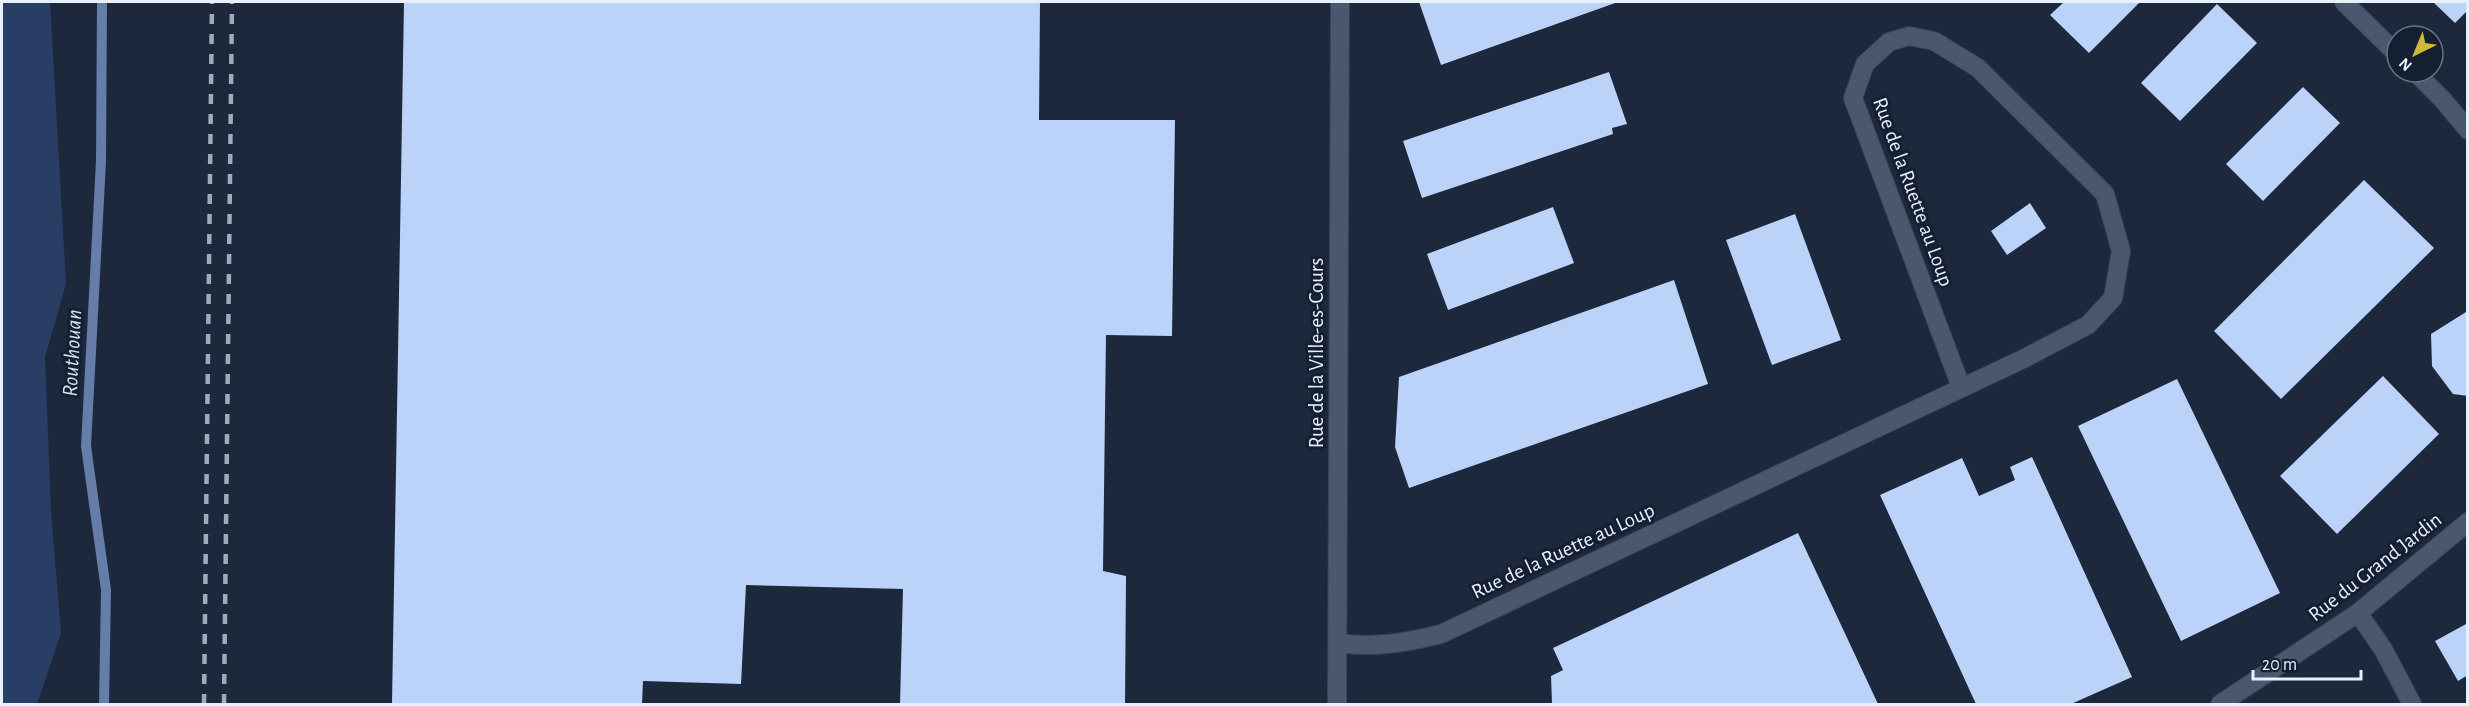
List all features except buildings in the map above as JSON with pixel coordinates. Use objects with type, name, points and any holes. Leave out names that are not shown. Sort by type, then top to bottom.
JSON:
[{"type":"street","name":"Rue de la Ville-es-Cours","points":[[1337,705],[1340,2]]},
{"type":"street","points":[[2344,2],[2385,42]]},
{"type":"street","name":"Rue de la Ruette au Loup","points":[[1338,642],[1360,646],[1399,645],[1441,634],[2023,359],[2088,325],[2113,298],[2121,251],[2105,194],[1978,68],[1934,40],[1909,36],[1889,42],[1865,64],[1853,98],[1961,387]]},
{"type":"street","points":[[2427,84],[2444,100],[2468,130]]},
{"type":"street","name":"Rue du Grand Jardin","points":[[2220,705],[2358,612],[2468,522]]},
{"type":"street","points":[[2358,612],[2383,649],[2412,705]]},
{"type":"shaded area","points":[[2,2],[50,2],[66,284],[45,357],[51,512],[61,633],[37,704],[2,704]]},
{"type":"waterway","name":"Routhouan","points":[[102,2],[101,161],[86,446],[106,590],[104,704]]},
{"type":"railway","points":[[204,704],[212,2]]},
{"type":"railway","points":[[224,704],[232,2]]}]
